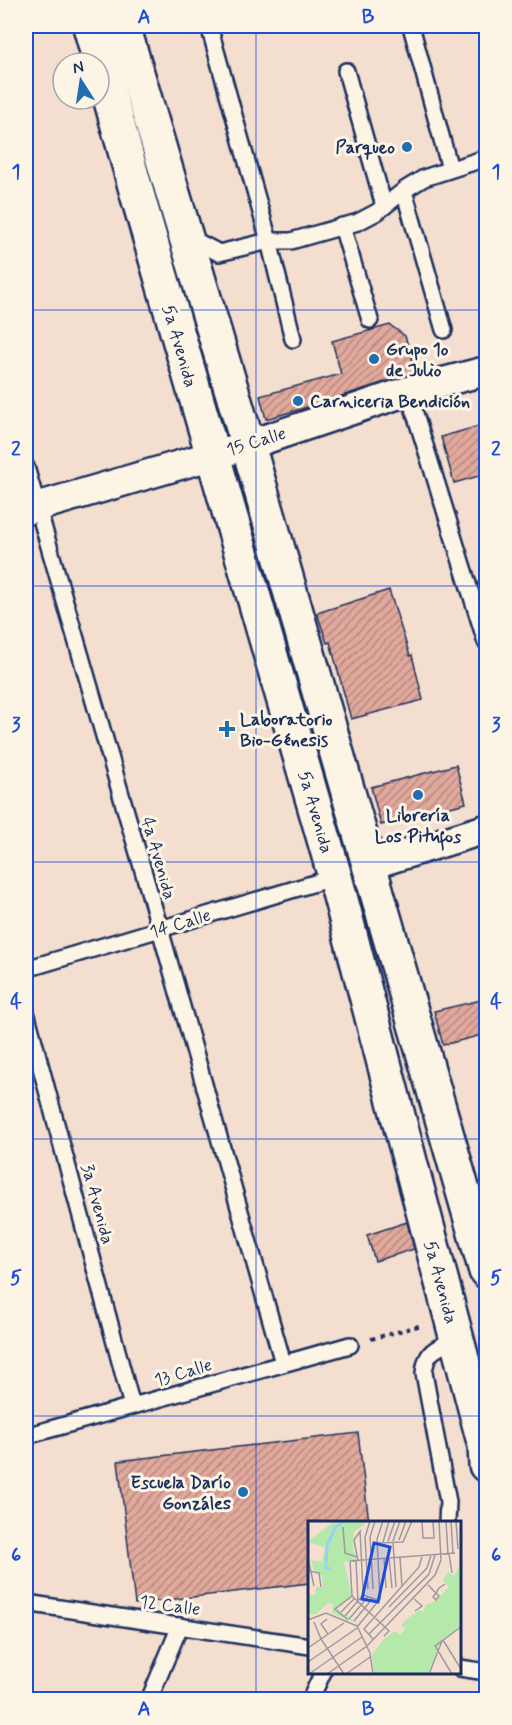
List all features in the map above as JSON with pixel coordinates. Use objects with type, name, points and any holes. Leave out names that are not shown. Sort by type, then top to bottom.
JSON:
[{"type":"street","name":"5a Avenida","points":[[90,26],[335,877],[485,1446],[486,1465]]},
{"type":"street","name":"5a Avenida","points":[[123,26],[248,444],[486,1271]]},
{"type":"street","name":"15 Calle","points":[[31,508],[248,444],[408,391],[486,371]]},
{"type":"street","points":[[369,865],[486,829]]},
{"type":"lane","points":[[209,26],[294,339]]},
{"type":"lane","points":[[411,26],[450,169]]},
{"type":"lane","points":[[346,71],[384,206]]},
{"type":"lane","points":[[187,236],[219,253],[269,242],[291,241],[358,222],[424,178],[486,158]]},
{"type":"lane","points":[[404,191],[444,330]]},
{"type":"lane","points":[[342,226],[370,320]]},
{"type":"lane","points":[[201,286],[219,253]]},
{"type":"lane","points":[[408,391],[486,642]]},
{"type":"lane","name":"4a Avenida","points":[[26,467],[31,508],[160,929],[283,1364]]},
{"type":"lane","name":"14 Calle","points":[[26,969],[335,877]]},
{"type":"lane","name":"3a Avenida","points":[[26,1012],[132,1406]]},
{"type":"lane","points":[[447,1521],[448,1502],[424,1373],[425,1360],[453,1328]]},
{"type":"lane","name":"13 Calle","points":[[26,1436],[350,1345]]},
{"type":"lane","name":"12 Calle","points":[[26,1604],[308,1646]]},
{"type":"lane","points":[[149,1700],[180,1626]]},
{"type":"lane","points":[[461,1668],[486,1672]]},
{"type":"lane","points":[[310,1700],[322,1674]]},
{"type":"path","points":[[383,1335],[453,1328]]},
{"type":"building","name":"Grupo 1o de Julio","points":[[390,325],[405,336],[416,372],[266,419],[260,396],[341,374],[332,341]]},
{"type":"building","points":[[486,424],[486,474],[454,483],[441,437]]},
{"type":"building","points":[[389,590],[410,656],[412,655],[423,700],[351,719],[330,642],[327,643],[317,613]]},
{"type":"building","name":"Librería Los Pitufos","points":[[456,765],[466,803],[381,825],[371,787]]},
{"type":"building","points":[[486,999],[486,1034],[443,1045],[434,1011]]},
{"type":"building","points":[[407,1222],[414,1249],[375,1261],[367,1235]]},
{"type":"building","name":"Escuela Darío Gonzáles","points":[[358,1433],[369,1521],[308,1521],[308,1583],[135,1604],[118,1461]]},
{"type":"place","name":"Parqueo","points":[[407,147]]},
{"type":"place","name":"Grupo 1o de Julio","points":[[374,359]]},
{"type":"place","name":"Carniceria Bendición","points":[[298,401]]},
{"type":"place","name":"Laboratorio Bio-Génesis","points":[[227,729]]},
{"type":"place","name":"Librería Los Pitufos","points":[[418,795]]},
{"type":"place","name":"Escuela Darío Gonzáles","points":[[243,1492]]}]
